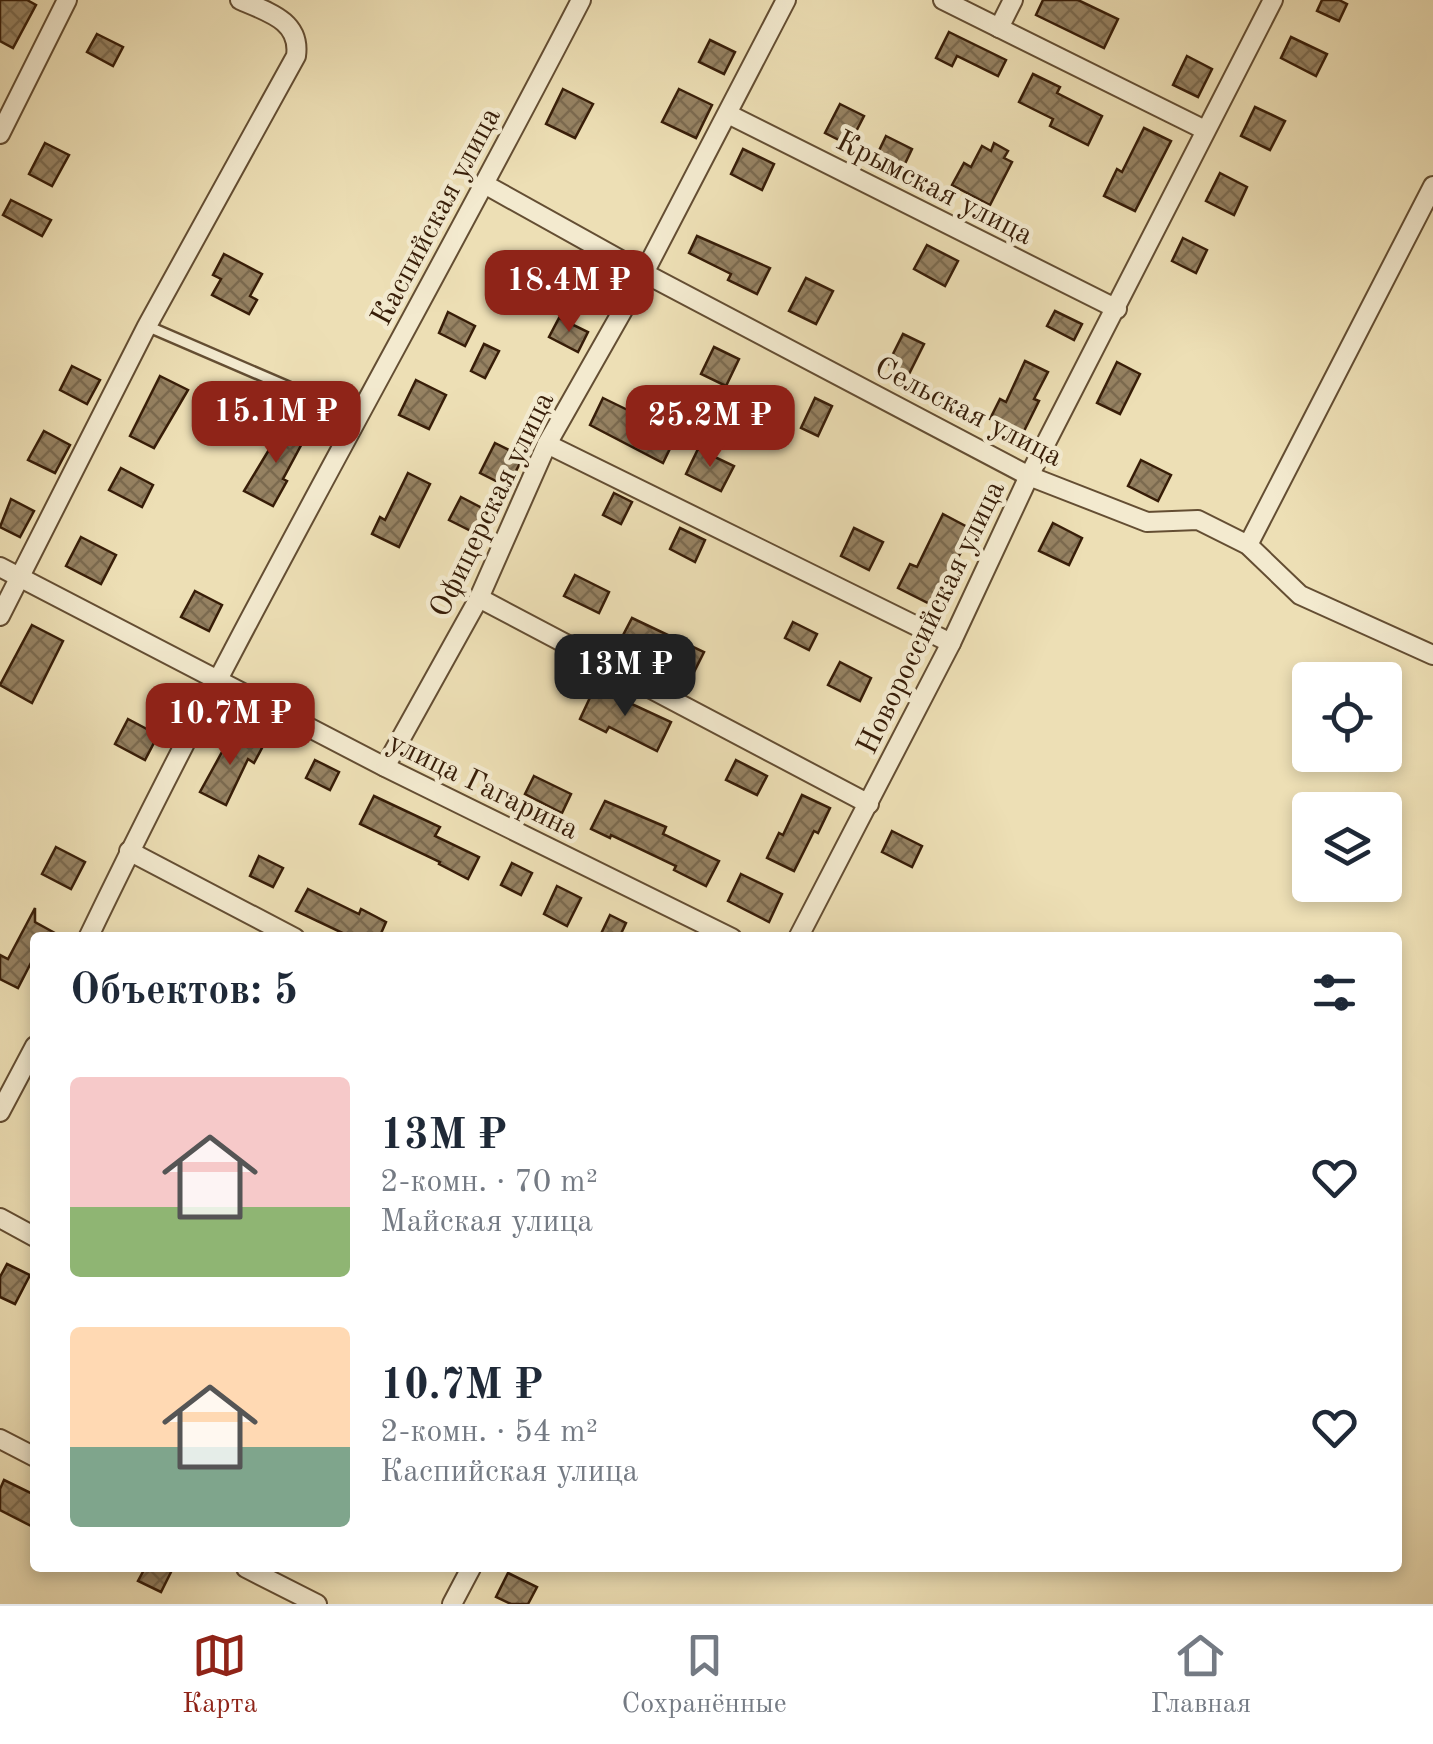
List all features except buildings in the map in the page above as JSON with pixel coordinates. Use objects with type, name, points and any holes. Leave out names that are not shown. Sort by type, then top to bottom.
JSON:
[{"type":"street","points":[[0,134],[67,0]]},
{"type":"street","points":[[0,616],[147,326],[296,56],[292,28],[278,17],[240,0]]},
{"type":"street","name":"Каспийская улица","points":[[91,932],[218,680],[486,185],[581,0]]},
{"type":"street","name":"Офицерская улица","points":[[385,767],[479,598],[546,444],[644,273],[786,0]]},
{"type":"street","points":[[943,0],[1206,130]]},
{"type":"street","points":[[999,28],[1013,0]]},
{"type":"street","name":"Новороссийская улица","points":[[801,932],[951,643],[1029,476],[1273,0]]},
{"type":"street","name":"Крымская улица","points":[[728,114],[1117,309]]},
{"type":"street","name":"Сельская улица","points":[[486,185],[1029,476],[1146,522],[1198,520],[1248,544],[1300,595],[1433,655]]},
{"type":"street","points":[[1248,544],[1433,186]]},
{"type":"street","points":[[546,444],[951,643]]},
{"type":"street","name":"улица Гагарина","points":[[0,568],[385,767],[720,932]]},
{"type":"street","points":[[479,598],[869,804]]},
{"type":"street","points":[[129,851],[284,932]]},
{"type":"street","points":[[0,1112],[30,1055]]},
{"type":"street","points":[[0,1218],[30,1234]]},
{"type":"street","points":[[0,1439],[30,1455]]},
{"type":"street","points":[[254,1572],[316,1604]]},
{"type":"street","points":[[452,1604],[470,1572]]},
{"type":"lane","points":[[147,326],[358,416]]}]
